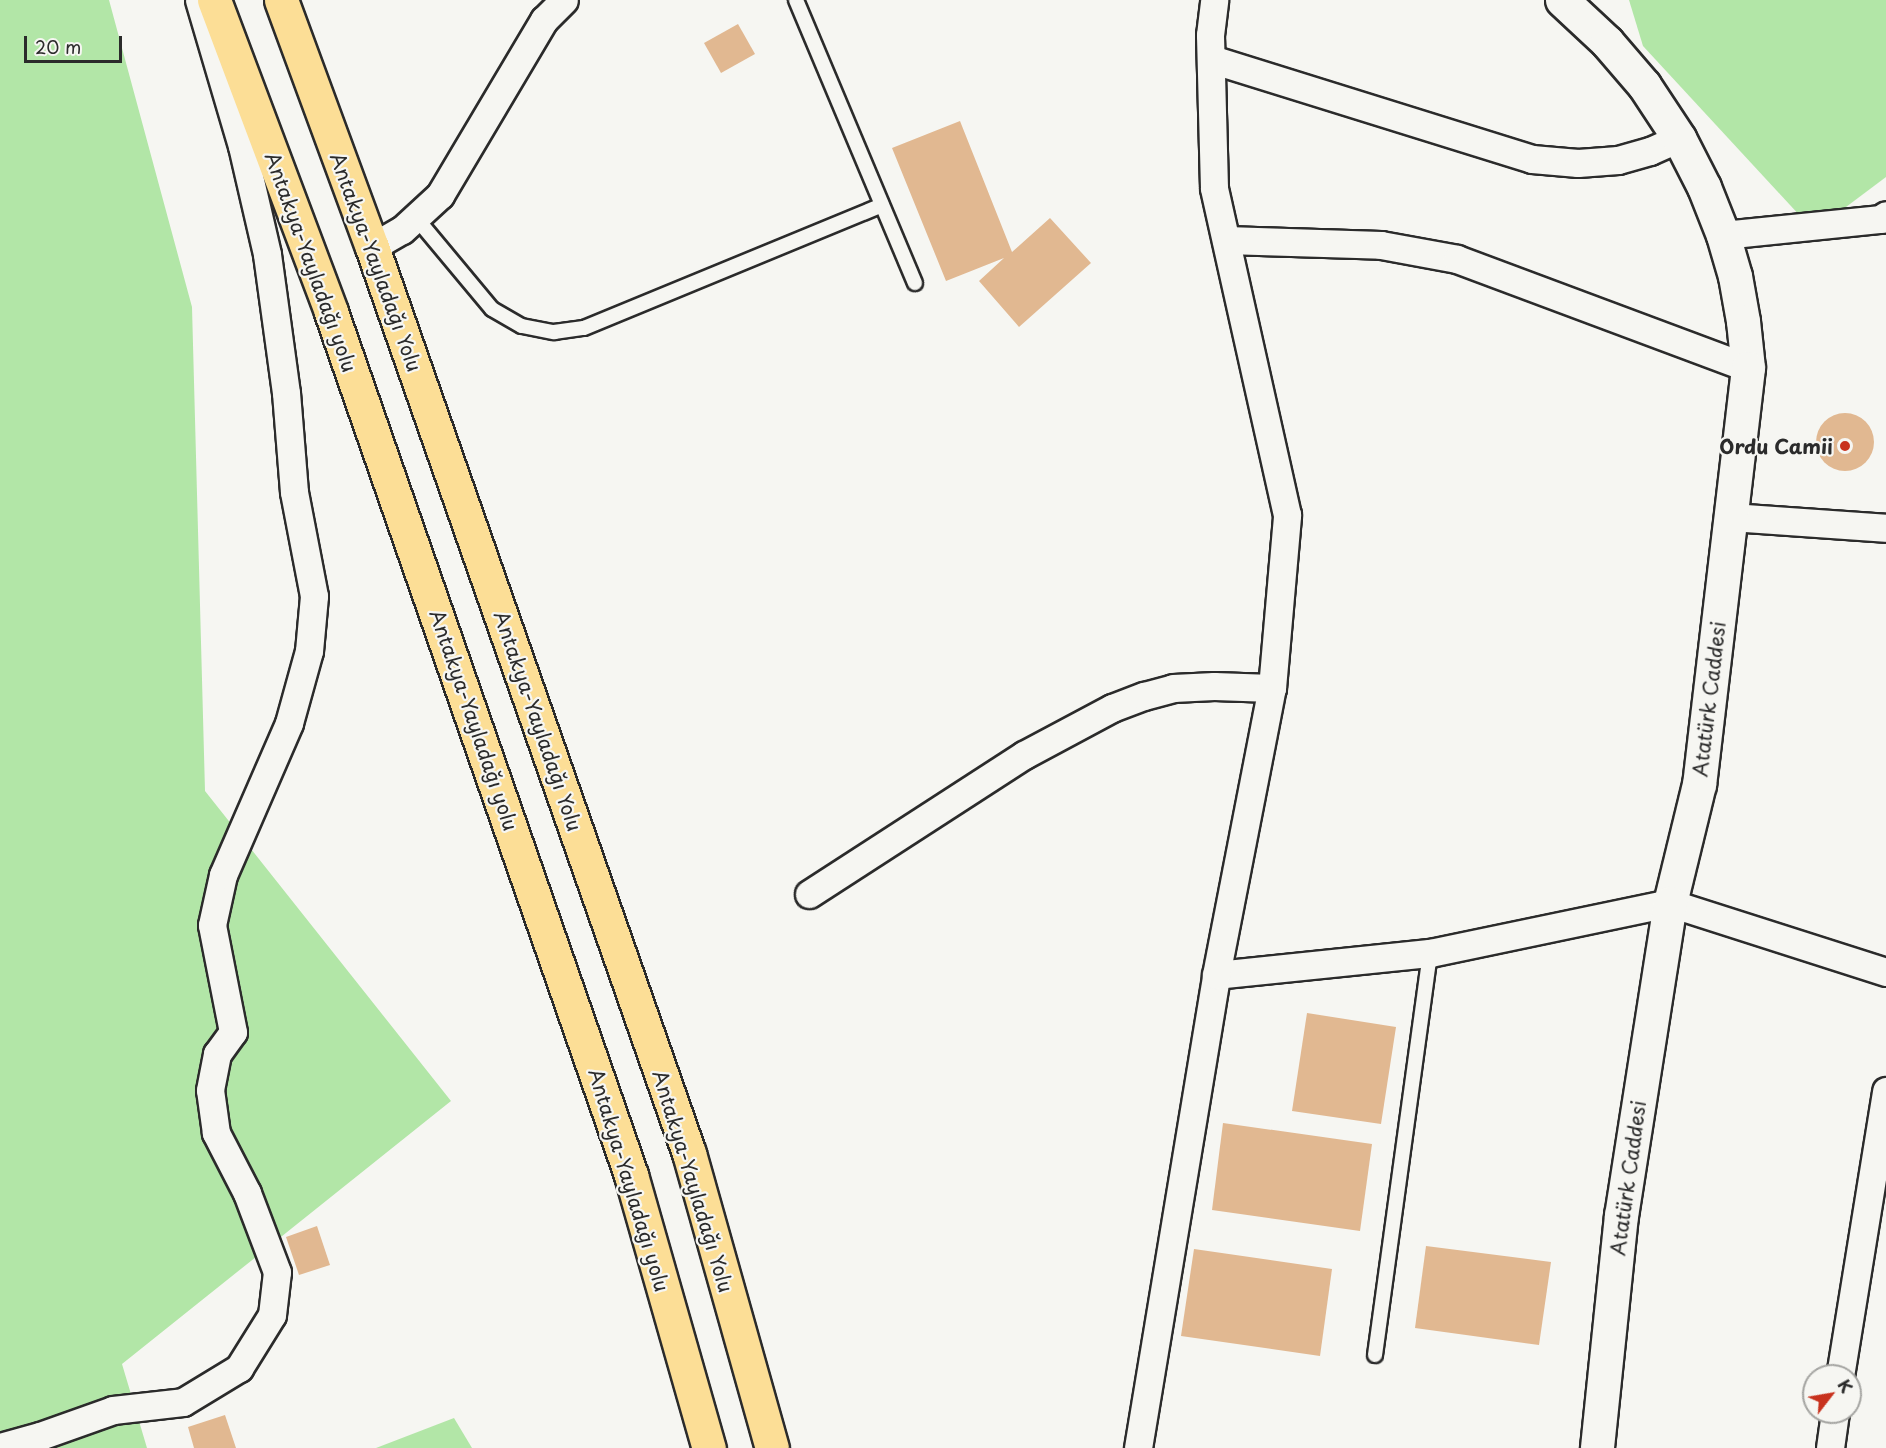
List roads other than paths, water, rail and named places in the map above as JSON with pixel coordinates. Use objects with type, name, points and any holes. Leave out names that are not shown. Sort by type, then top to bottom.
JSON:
[{"type":"highway","name":"Antakya-Yayladağı yolu","points":[[214,0],[331,312],[623,1152],[709,1448]]},
{"type":"highway","name":"Antakya-Yayladağı Yolu","points":[[281,0],[372,247],[689,1153],[772,1448]]},
{"type":"main road","name":"Atatürk Caddesi","points":[[1562,0],[1622,59],[1644,85],[1679,138],[1704,187],[1723,235],[1743,321],[1748,368],[1699,784],[1670,903],[1621,1215],[1598,1448]]},
{"type":"street","points":[[0,1447],[40,1436],[113,1410],[183,1402],[239,1368],[272,1315],[278,1272],[248,1193],[216,1133],[210,1090],[218,1054],[233,1032],[212,926],[223,875],[289,723],[309,651],[314,596],[294,492],[286,393],[267,254],[242,146],[199,0]]},
{"type":"street","points":[[372,247],[417,219],[440,195],[544,20],[564,0]]},
{"type":"street","points":[[1138,1448],[1216,975],[1272,688],[1287,516],[1214,188],[1211,59],[1214,0]]},
{"type":"street","points":[[1211,59],[1532,159],[1578,163],[1618,160],[1650,151],[1679,138]]},
{"type":"street","points":[[1723,235],[1881,219],[1886,215]]},
{"type":"street","points":[[1226,240],[1381,245],[1457,259],[1748,368]]},
{"type":"street","points":[[1731,517],[1886,528]]},
{"type":"street","points":[[808,894],[1024,755],[1113,708],[1173,688],[1214,686],[1272,688]]},
{"type":"street","points":[[1216,975],[1430,953],[1670,903],[1886,972]]},
{"type":"street","points":[[1842,1364],[1886,1090]]},
{"type":"street","points":[[1830,1448],[1833,1424]]},
{"type":"lane","points":[[796,0],[915,283]]},
{"type":"lane","points":[[417,219],[492,309],[522,326],[554,332],[584,328],[882,205]]},
{"type":"lane","points":[[1375,1355],[1430,953]]},
{"type":"place","name":"Ordu Camii","points":[[1845,446]]}]
